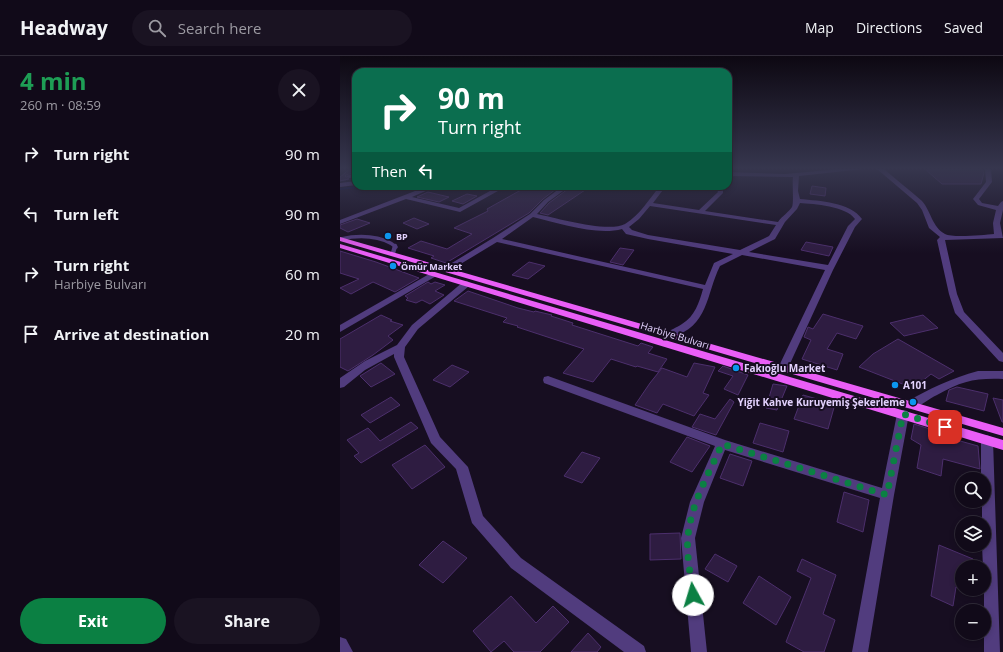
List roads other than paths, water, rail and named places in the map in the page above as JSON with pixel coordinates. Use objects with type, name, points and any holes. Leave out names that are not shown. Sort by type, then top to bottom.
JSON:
[{"type":"main road","name":"Harbiye Bulvarı","points":[[340,241],[393,253],[783,368],[1003,445]]},
{"type":"main road","name":"Harbiye Bulvarı","points":[[340,241],[434,275],[906,410],[1003,432]]},
{"type":"street","points":[[340,222],[406,197],[460,210],[484,197]]},
{"type":"street","points":[[446,269],[496,240],[532,215],[552,197]]},
{"type":"street","points":[[532,215],[590,227],[624,227],[635,220],[654,197]]},
{"type":"street","points":[[700,212],[716,197]]},
{"type":"street","points":[[671,334],[689,324],[695,318],[717,265],[772,237],[780,224],[795,208],[797,201],[796,197]]},
{"type":"street","points":[[913,197],[925,209],[932,228],[944,237],[974,238],[1000,236],[995,228],[1002,206],[980,204],[976,199],[978,197]]},
{"type":"street","points":[[783,368],[830,268],[852,226],[859,218],[846,209],[797,201]]},
{"type":"street","points":[[648,204],[780,224]]},
{"type":"street","points":[[624,227],[629,232],[648,237],[830,268]]},
{"type":"street","points":[[944,237],[941,240],[944,258],[953,294],[960,313],[1003,359]]},
{"type":"street","points":[[496,240],[708,288]]},
{"type":"street","points":[[340,329],[434,275]]},
{"type":"street","points":[[466,284],[415,327],[400,347],[398,357],[435,440],[462,466],[477,519],[516,563],[638,652]]},
{"type":"street","points":[[340,384],[356,370],[372,360],[400,347]]},
{"type":"street","points":[[860,652],[887,495],[906,410],[936,390],[959,380],[980,375],[1003,375]]},
{"type":"street","points":[[548,380],[722,444],[887,495]]},
{"type":"street","points":[[987,440],[992,652]]},
{"type":"street","points":[[699,652],[688,538],[690,520],[722,444]]},
{"type":"street","points":[[340,645],[345,652]]},
{"type":"place","name":"BP","points":[[388,236]]},
{"type":"place","name":"Ömür Market","points":[[393,266]]},
{"type":"place","name":"Fakıoğlu Market","points":[[736,368]]},
{"type":"place","name":"A101","points":[[895,385]]},
{"type":"place","name":"Yiğit Kahve Kuruyemiş Şekerleme","points":[[913,402]]}]
